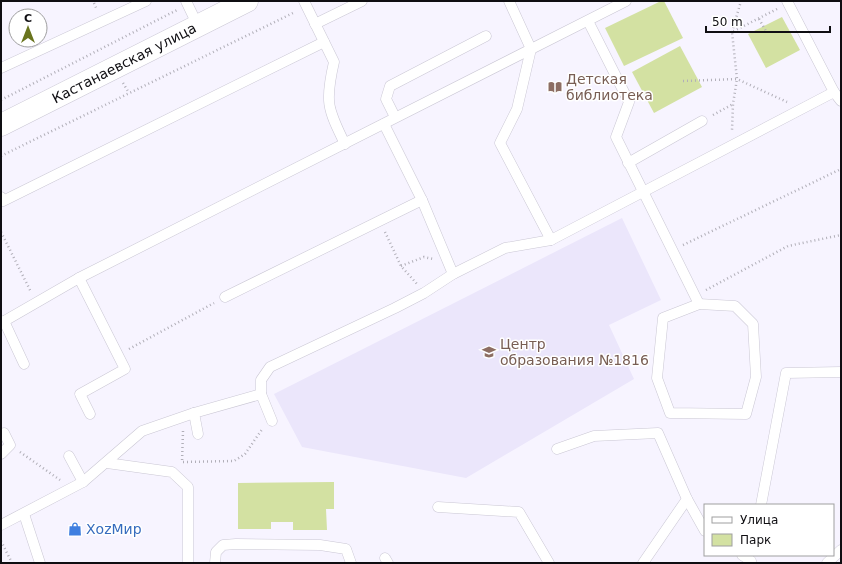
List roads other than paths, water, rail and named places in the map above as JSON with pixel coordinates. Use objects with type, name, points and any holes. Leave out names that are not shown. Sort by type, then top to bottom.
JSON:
[{"type":"street","name":"Кастанаевская улица","points":[[1,124],[247,1]]},
{"type":"lane","points":[[1,68],[146,1]]},
{"type":"lane","points":[[316,24],[362,1]]},
{"type":"lane","points":[[509,1],[532,49],[517,108],[500,142],[551,240]]},
{"type":"lane","points":[[24,364],[2,322],[79,278],[345,144],[384,124],[395,116],[626,1]]},
{"type":"lane","points":[[788,2],[834,92],[841,101]]},
{"type":"lane","points":[[187,3],[198,26]]},
{"type":"lane","points":[[305,3],[334,62],[328,89],[330,114],[345,144]]},
{"type":"lane","points":[[588,20],[629,102],[616,137],[697,300]]},
{"type":"lane","points":[[395,116],[386,99],[390,86],[486,36]]},
{"type":"lane","points":[[1,197],[3,202],[324,42]]},
{"type":"lane","points":[[272,421],[261,394],[261,380],[270,368],[424,292],[453,274],[505,248],[551,240],[834,92]]},
{"type":"lane","points":[[628,163],[702,121]]},
{"type":"lane","points":[[384,124],[422,200],[450,263],[453,274]]},
{"type":"lane","points":[[225,297],[422,200]]},
{"type":"lane","points":[[79,278],[125,369],[80,394],[90,414]]},
{"type":"lane","points":[[697,300],[735,306],[753,324],[756,377],[746,414],[670,413],[657,378],[663,318],[697,300]]},
{"type":"lane","points":[[762,504],[786,373],[841,372]]},
{"type":"lane","points":[[1,525],[83,482],[107,463],[126,444],[142,431],[183,416],[261,394]]},
{"type":"lane","points":[[194,413],[198,434]]},
{"type":"lane","points":[[557,449],[594,436],[658,432],[687,499],[704,529]]},
{"type":"lane","points":[[1,454],[10,445],[4,433]]},
{"type":"lane","points":[[69,456],[83,482]]},
{"type":"lane","points":[[107,463],[172,472],[188,487],[188,563]]},
{"type":"lane","points":[[642,563],[687,499]]},
{"type":"lane","points":[[438,507],[519,512],[549,563]]},
{"type":"lane","points":[[24,514],[40,563]]},
{"type":"lane","points":[[215,563],[216,552],[223,545],[236,544],[320,545],[346,549],[352,563]]},
{"type":"lane","points":[[827,563],[841,550]]},
{"type":"place","name":"Детская библиотека","points":[[555,87]]},
{"type":"place","name":"Центр образования №1816","points":[[489,352]]},
{"type":"place","name":"XozМир","points":[[75,529]]}]
